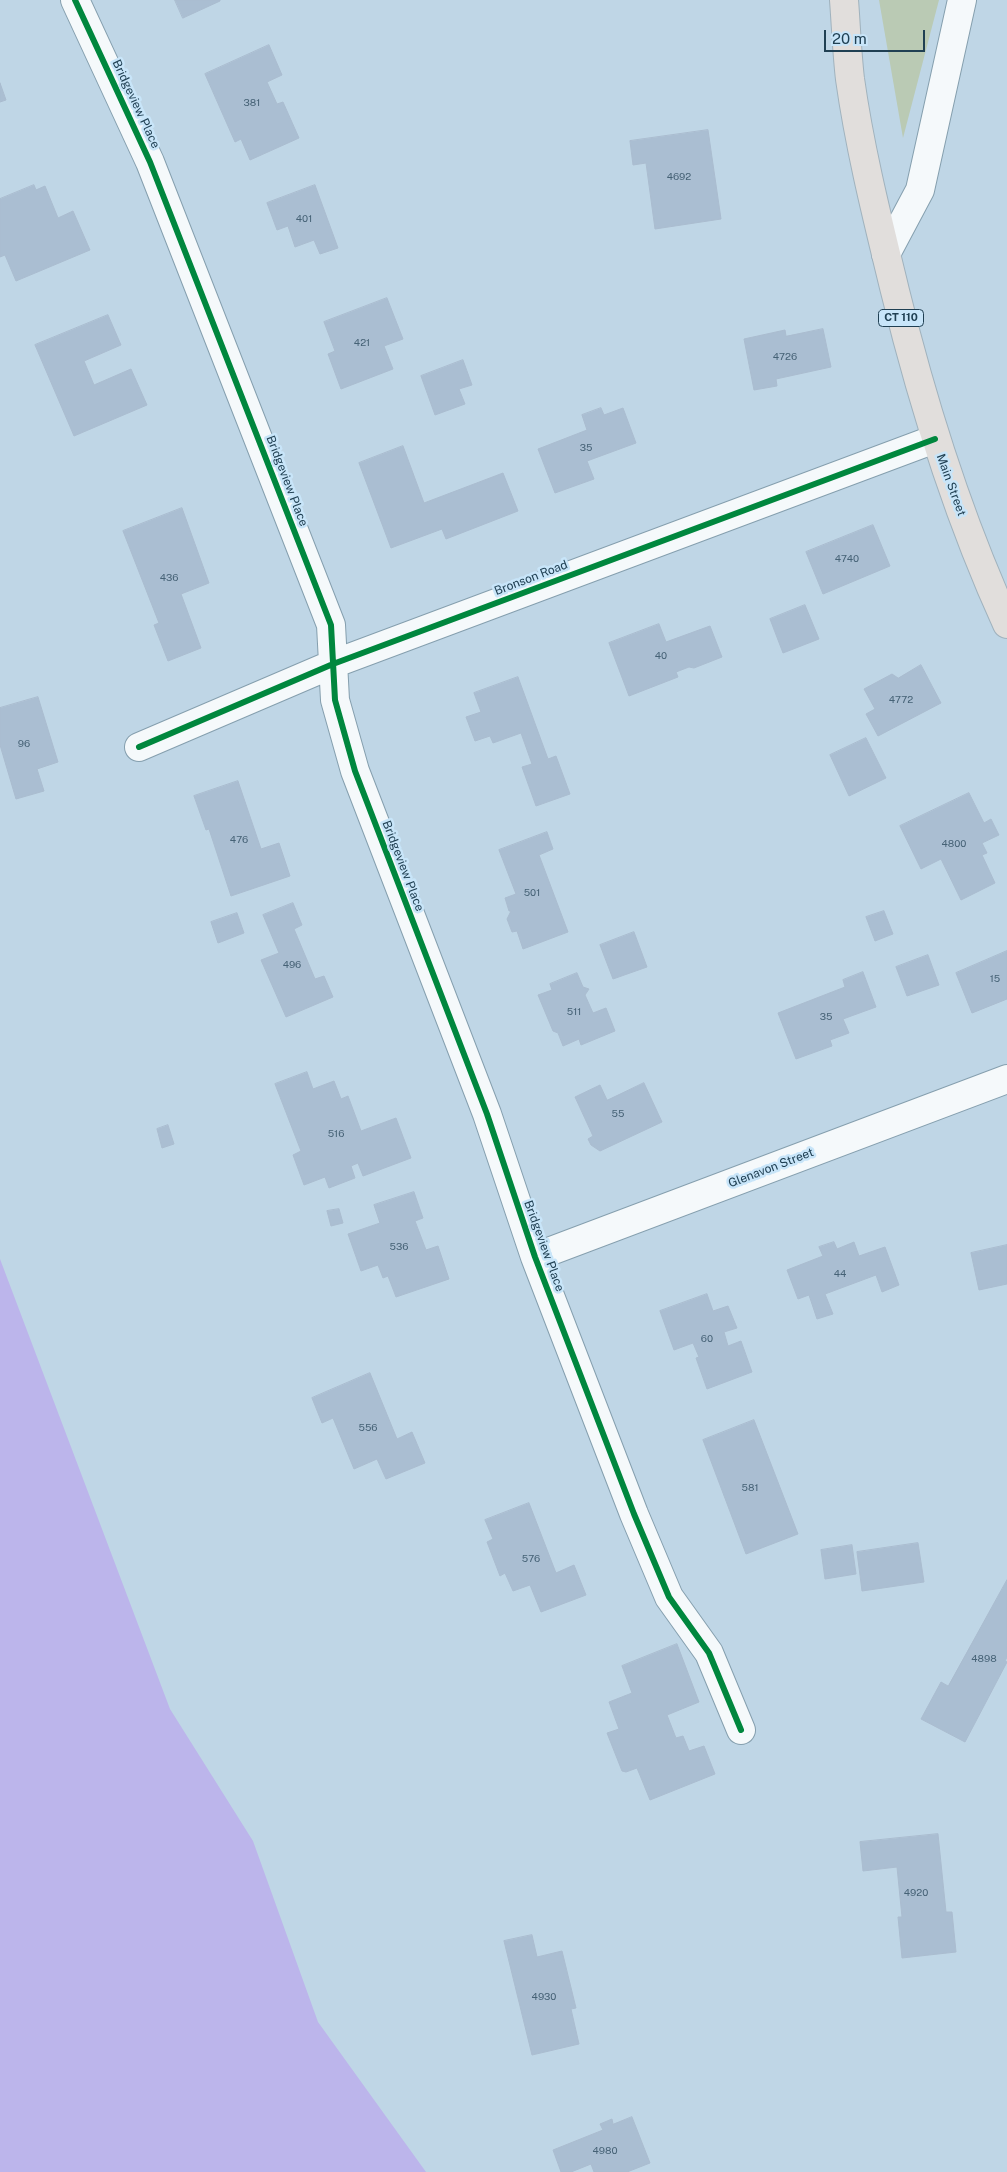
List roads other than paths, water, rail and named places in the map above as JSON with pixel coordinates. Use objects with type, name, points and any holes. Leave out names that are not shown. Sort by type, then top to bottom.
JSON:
[{"type":"main road","name":"Main Street","points":[[844,0],[850,79],[867,171],[910,351],[935,439],[981,566],[1007,624]]},
{"type":"street","name":"Bridgeview Place","points":[[76,0],[150,162],[330,625],[335,700],[355,771],[487,1114],[535,1257],[631,1505],[669,1597],[709,1653],[741,1730]]},
{"type":"street","points":[[886,254],[920,190],[962,0]]},
{"type":"street","name":"Bronson Road","points":[[139,747],[333,664],[935,439]]},
{"type":"street","name":"Glenavon Street","points":[[535,1257],[1007,1079]]}]
